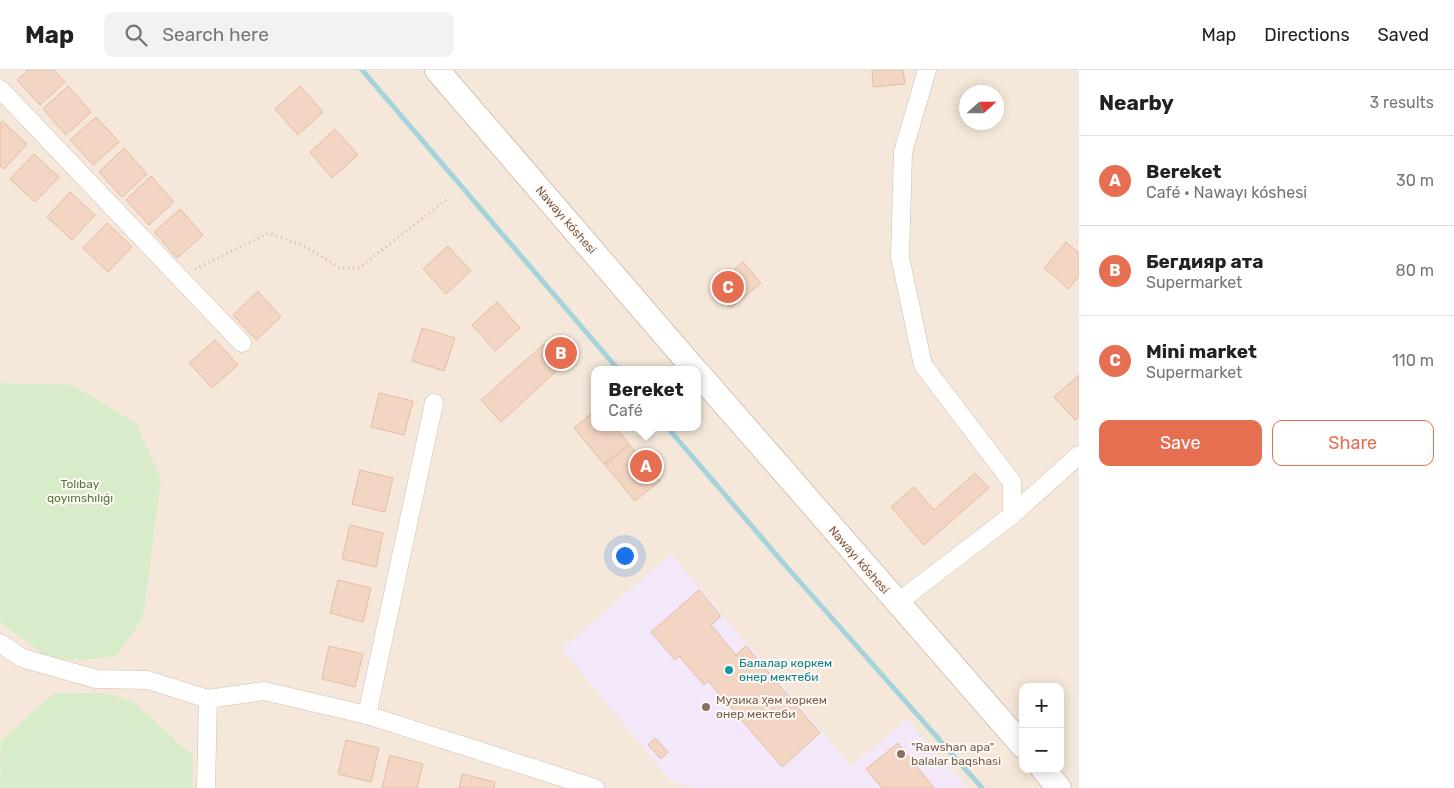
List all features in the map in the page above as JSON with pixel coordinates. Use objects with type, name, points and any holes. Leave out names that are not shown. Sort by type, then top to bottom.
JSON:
[{"type":"main road","name":"Nawayı kóshesi","points":[[447,75],[692,366]]},
{"type":"main road","name":"Nawayı kóshesi","points":[[701,377],[1019,741]]},
{"type":"main road","points":[[1047,773],[1060,788]]},
{"type":"street","points":[[927,70],[903,152],[900,257],[923,365],[1012,482],[1012,515]]},
{"type":"street","points":[[0,89],[242,343]]},
{"type":"street","points":[[367,715],[434,402]]},
{"type":"street","points":[[897,603],[1012,515],[1079,455]]},
{"type":"street","points":[[0,643],[22,658],[96,679],[148,680],[208,699],[264,691],[367,715],[595,788]]},
{"type":"street","points":[[206,788],[208,699]]},
{"type":"path","points":[[179,277],[269,233],[308,248],[340,268],[359,268],[446,200]]},
{"type":"shaded area","points":[[0,70],[1079,70],[1079,788],[0,788]]},
{"type":"shaded area","name":"Музика ҳәм көркем өнер мектеби","points":[[671,554],[851,766],[907,720],[967,788],[694,788],[671,781],[562,649]]},
{"type":"green space","name":"Tolıbay qoyımshılıǵı","points":[[0,383],[72,385],[136,423],[161,479],[143,618],[116,656],[82,660],[48,658],[0,622]]},
{"type":"green space","points":[[102,693],[132,701],[193,756],[192,788],[0,788],[1,741],[53,694]]},
{"type":"building","points":[[28,70],[54,70],[65,82],[40,105],[17,80]]},
{"type":"building","points":[[872,70],[903,70],[905,84],[873,87]]},
{"type":"building","points":[[68,86],[91,112],[66,135],[43,109]]},
{"type":"building","points":[[300,86],[323,112],[298,135],[275,109]]},
{"type":"building","points":[[96,117],[119,142],[93,165],[70,140]]},
{"type":"building","points":[[2,121],[27,144],[4,169],[0,166],[0,123]]},
{"type":"building","points":[[335,129],[358,155],[332,178],[310,152]]},
{"type":"building","points":[[124,148],[147,174],[122,197],[99,172]]},
{"type":"building","points":[[34,154],[59,177],[35,202],[10,179]]},
{"type":"building","points":[[151,176],[174,202],[149,225],[126,200]]},
{"type":"building","points":[[70,192],[95,215],[72,240],[47,217]]},
{"type":"building","points":[[180,209],[203,235],[177,258],[154,232]]},
{"type":"building","points":[[107,223],[132,247],[108,272],[83,248]]},
{"type":"building","points":[[1066,242],[1079,253],[1079,276],[1069,289],[1044,268]]},
{"type":"building","points":[[448,246],[471,271],[446,294],[423,269]]},
{"type":"building","points":[[743,262],[761,283],[731,308],[713,288]]},
{"type":"building","points":[[258,291],[281,317],[256,340],[233,315]]},
{"type":"building","points":[[497,302],[520,328],[495,351],[472,325]]},
{"type":"building","points":[[422,328],[455,338],[444,371],[412,361]]},
{"type":"building","points":[[215,340],[238,365],[212,388],[189,363]]},
{"type":"building","points":[[544,344],[563,365],[501,422],[481,400]]},
{"type":"building","points":[[1079,375],[1079,417],[1075,420],[1054,397]]},
{"type":"building","points":[[379,393],[413,401],[404,435],[371,427]]},
{"type":"building","points":[[591,414],[591,431],[618,431],[629,444],[604,464],[574,428]]},
{"type":"building","points":[[630,445],[660,481],[635,501],[605,465]]},
{"type":"building","points":[[360,470],[393,478],[385,512],[352,504]]},
{"type":"building","points":[[975,473],[989,488],[924,545],[891,507],[914,487],[934,510]]},
{"type":"building","points":[[350,525],[383,533],[376,567],[342,559]]},
{"type":"building","points":[[338,580],[371,588],[363,622],[330,613]]},
{"type":"building","name":"Балалар көркем өнер мектеби","points":[[699,590],[721,616],[711,625],[736,655],[746,646],[820,733],[782,767],[708,681],[704,685],[679,656],[675,660],[651,632]]},
{"type":"building","points":[[329,646],[363,654],[355,687],[322,679]]},
{"type":"building","points":[[655,738],[668,752],[661,759],[648,745]]},
{"type":"building","points":[[346,740],[379,748],[371,782],[338,774]]},
{"type":"building","points":[[898,743],[934,788],[882,788],[866,769]]},
{"type":"building","points":[[390,755],[423,764],[417,788],[382,788]]},
{"type":"building","points":[[462,774],[495,782],[494,788],[459,788]]},
{"type":"waterway","points":[[362,70],[615,366]]},
{"type":"waterway","points":[[670,431],[785,565],[982,788]]},
{"type":"place","name":"Mini market","points":[[728,287]]},
{"type":"place","name":"Бегдияр ата","points":[[561,353]]},
{"type":"place","name":"Bereket","points":[[646,466]]},
{"type":"place","name":"Балалар көркем өнер мектеби","points":[[729,670]]},
{"type":"place","name":"Музика ҳәм көркем өнер мектеби","points":[[706,707]]},
{"type":"place","name":"\"Rawshan apa\" balalar baqshasi","points":[[901,754]]}]
